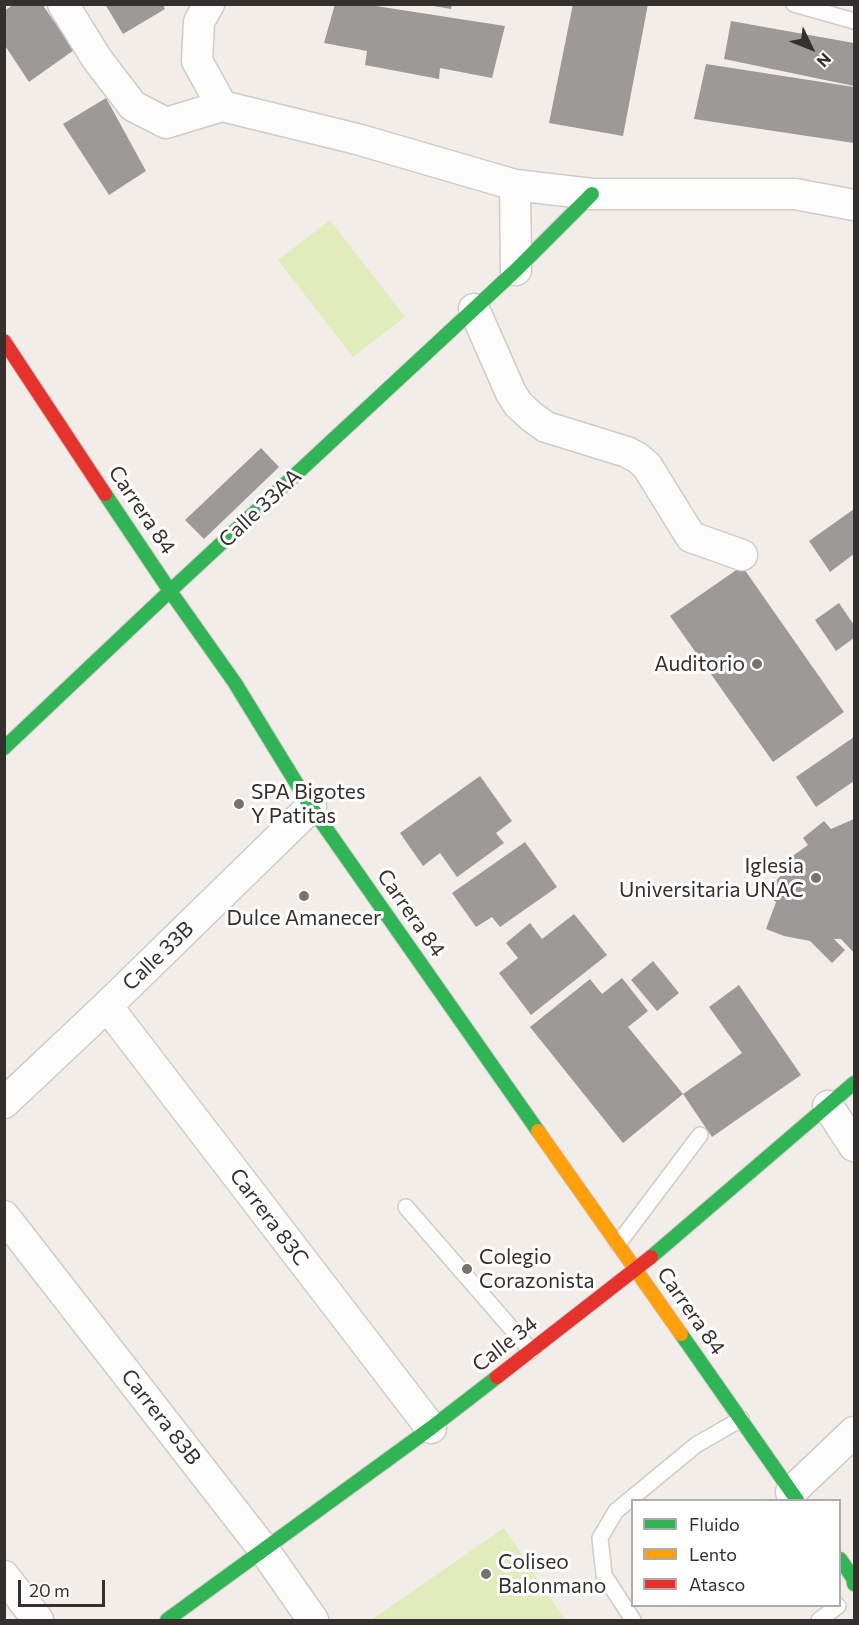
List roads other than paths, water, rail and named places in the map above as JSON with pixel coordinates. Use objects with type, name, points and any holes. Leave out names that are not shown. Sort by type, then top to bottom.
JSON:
[{"type":"street","points":[[63,4],[97,58],[133,106],[166,123],[222,106],[357,140],[515,185],[592,194],[795,194],[855,205]]},
{"type":"street","points":[[209,4],[199,22],[197,61],[222,106]]},
{"type":"street","points":[[515,185],[516,270]]},
{"type":"street","name":"Calle 33AA","points":[[4,748],[516,270],[592,194]]},
{"type":"street","points":[[474,309],[511,393],[518,404],[532,417],[546,427],[627,452],[638,458],[654,476],[691,537],[742,555]]},
{"type":"street","name":"Carrera 84","points":[[4,341],[170,591],[235,683],[311,807],[741,1419],[789,1498]]},
{"type":"street","name":"Calle 33B","points":[[4,1103],[311,807]]},
{"type":"street","name":"Carrera 83C","points":[[107,1006],[431,1428]]},
{"type":"street","name":"Calle 34","points":[[167,1620],[431,1428],[636,1270],[855,1083]]},
{"type":"street","points":[[828,1106],[855,1146]]},
{"type":"street","name":"Carrera 83B","points":[[4,1216],[264,1550],[313,1620]]},
{"type":"street","points":[[789,1498],[855,1432]]},
{"type":"street","points":[[841,1560],[855,1584]]},
{"type":"street","points":[[4,1576],[38,1620]]},
{"type":"lane","points":[[794,4],[855,21]]},
{"type":"lane","points":[[618,1244],[700,1135]]},
{"type":"lane","points":[[406,1207],[531,1351]]},
{"type":"lane","points":[[633,1620],[604,1575],[600,1538],[616,1511],[696,1445],[741,1419]]},
{"type":"lane","points":[[841,1604],[855,1593]]},
{"type":"lane","points":[[819,1620],[836,1607]]},
{"type":"place","name":"Auditorio","points":[[757,664]]},
{"type":"place","name":"SPA Bigotes Y Patitas","points":[[239,804]]},
{"type":"place","name":"Iglesia Universitaria UNAC","points":[[816,878]]},
{"type":"place","name":"Dulce Amanecer","points":[[304,896]]},
{"type":"place","name":"Colegio Corazonista","points":[[467,1269]]},
{"type":"place","name":"Coliseo Balonmano","points":[[486,1574]]}]
